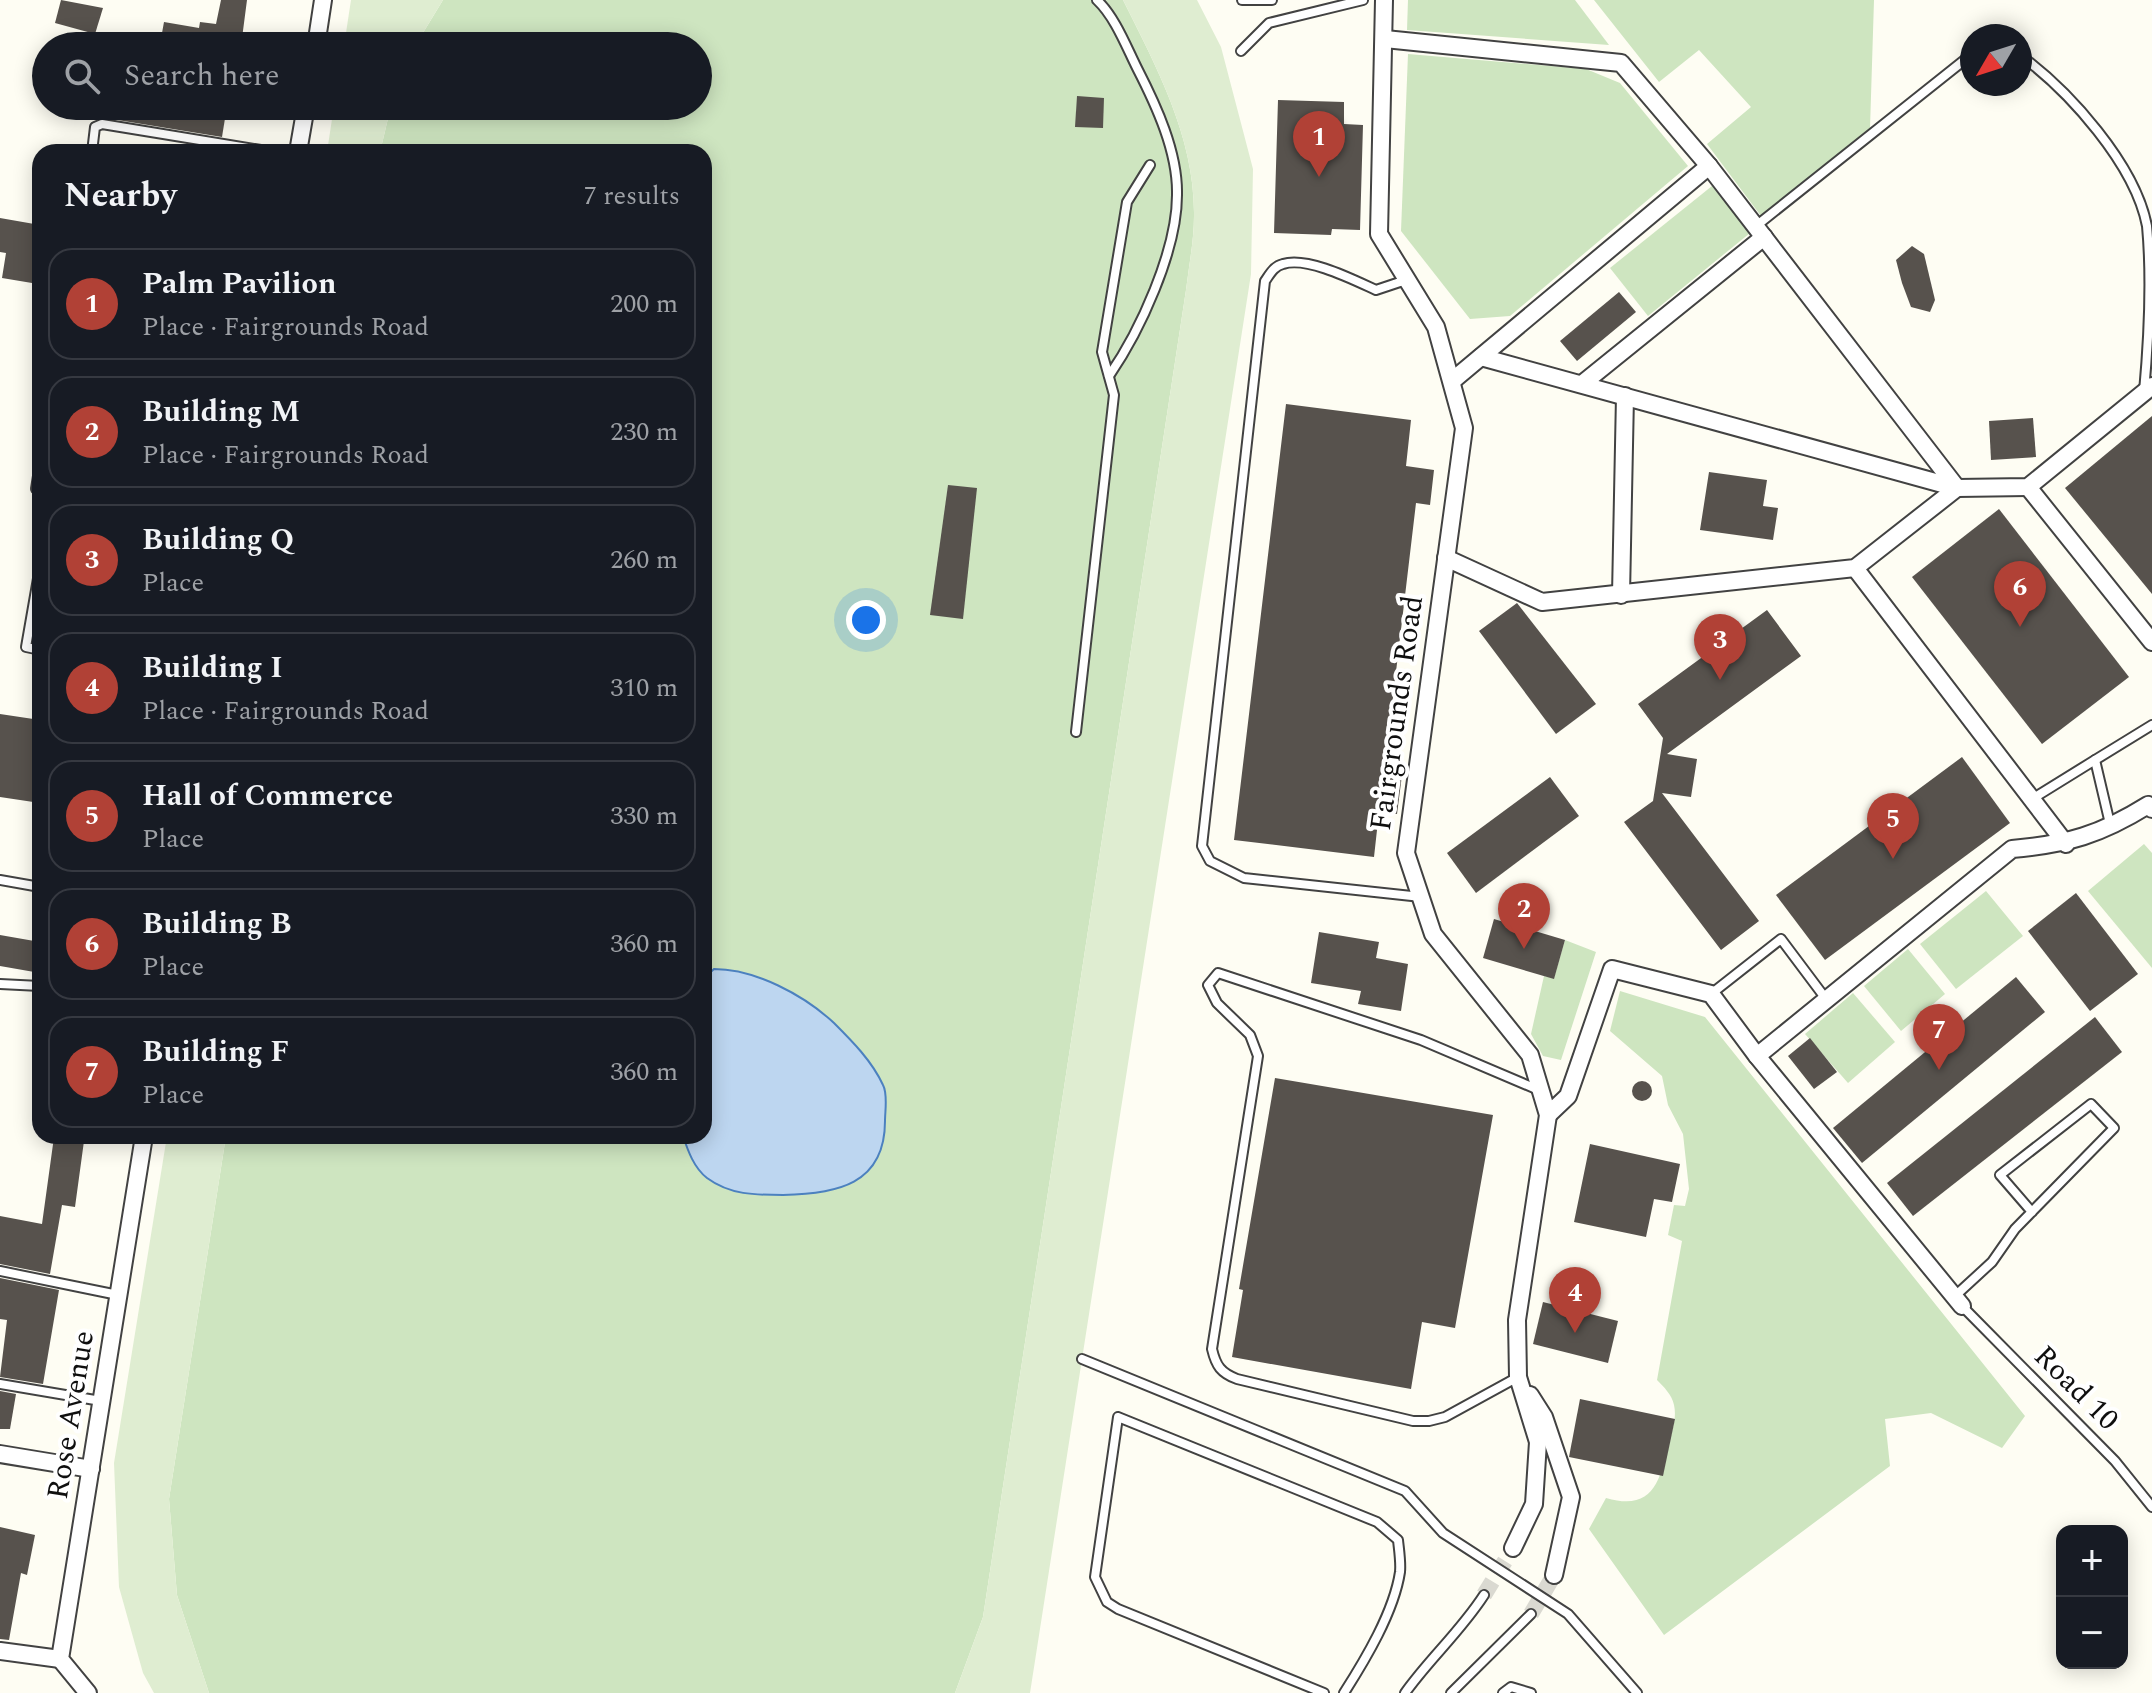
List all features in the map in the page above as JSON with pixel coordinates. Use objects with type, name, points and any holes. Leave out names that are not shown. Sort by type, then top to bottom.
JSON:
[{"type":"street","points":[[318,32],[323,0]]},
{"type":"street","name":"Fairgrounds Road","points":[[1384,0],[1379,234],[1436,327],[1464,428],[1406,853],[1433,934],[1530,1055],[1548,1115],[1517,1320],[1518,1377],[1538,1442],[1534,1504],[1513,1548]]},
{"type":"street","points":[[1385,39],[1621,63],[1709,166],[1957,488]]},
{"type":"street","points":[[299,144],[304,120]]},
{"type":"street","points":[[1452,381],[1709,166]]},
{"type":"street","points":[[1582,384],[1760,232]]},
{"type":"street","points":[[1481,357],[1957,488],[2028,487],[2148,389]]},
{"type":"street","points":[[1621,595],[1625,396]]},
{"type":"street","points":[[2028,487],[2152,642]]},
{"type":"street","points":[[1446,558],[1542,602],[1855,568],[1957,488]]},
{"type":"street","points":[[1855,568],[2066,844]]},
{"type":"street","points":[[1757,1056],[2012,849],[2066,844],[2111,828],[2151,805]]},
{"type":"street","points":[[1548,1115],[1568,1096],[1612,969],[1711,994],[1757,1056],[1958,1302]]},
{"type":"street","name":"Rose Avenue","points":[[60,1659],[143,1144]]},
{"type":"street","points":[[1518,1377],[1544,1417],[1571,1497],[1554,1575]]},
{"type":"street","points":[[0,1454],[91,1469]]},
{"type":"street","points":[[0,1651],[60,1659],[88,1693]]},
{"type":"lane","points":[[1097,0],[1143,79],[1168,142],[1177,195],[1168,242],[1132,343],[1109,376]]},
{"type":"lane","points":[[1242,0],[1272,0]]},
{"type":"lane","points":[[1241,51],[1269,23],[1339,2],[1363,0]]},
{"type":"lane","points":[[1760,232],[1960,64]]},
{"type":"lane","points":[[2032,64],[2047,75],[2096,129],[2127,178],[2147,223],[2151,310],[2148,389]]},
{"type":"lane","points":[[93,144],[95,127],[102,124],[224,144]]},
{"type":"lane","points":[[1076,732],[1114,395],[1102,352],[1127,202],[1150,165]]},
{"type":"lane","points":[[1407,280],[1376,290],[1337,271],[1286,262],[1275,268],[1265,281],[1202,846],[1210,861],[1244,878],[1421,897]]},
{"type":"lane","points":[[32,613],[26,647],[32,648]]},
{"type":"lane","points":[[2032,799],[2152,725]]},
{"type":"lane","points":[[2095,760],[2111,828]]},
{"type":"lane","points":[[0,880],[32,886]]},
{"type":"lane","points":[[1711,994],[1781,939],[1826,999]]},
{"type":"lane","points":[[1518,1377],[1445,1417],[1413,1421],[1237,1379],[1215,1365],[1212,1349],[1258,1056],[1250,1035],[1217,1003],[1208,985],[1218,973],[1421,1040],[1541,1091]]},
{"type":"lane","points":[[0,984],[32,986]]},
{"type":"lane","points":[[1958,1302],[2032,1212],[2114,1128],[2091,1104],[2000,1175],[2032,1212]]},
{"type":"lane","points":[[0,1271],[118,1295]]},
{"type":"lane","name":"Road 10","points":[[1958,1302],[2115,1461],[2152,1507]]},
{"type":"lane","points":[[1082,1359],[1405,1491],[1443,1533],[1568,1614],[1637,1693]]},
{"type":"lane","points":[[0,1384],[101,1401]]},
{"type":"lane","points":[[1324,1693],[1107,1602],[1095,1577],[1118,1417],[1377,1522],[1398,1540],[1400,1572],[1392,1595],[1369,1653],[1344,1693]]},
{"type":"lane","points":[[1405,1693],[1462,1630],[1484,1595]]},
{"type":"lane","points":[[1451,1693],[1531,1614]]},
{"type":"lane","points":[[1503,1693],[1511,1687],[1531,1693]]},
{"type":"green space","points":[[351,0],[443,0],[424,32],[346,32]]},
{"type":"green space","points":[[443,0],[1123,0],[1161,78],[1181,131],[1193,187],[1194,216],[1186,290],[983,1617],[955,1693],[209,1693],[177,1595],[169,1499],[225,1144],[712,1144],[712,144],[382,144],[388,120],[712,120],[712,32],[424,32]]},
{"type":"green space","points":[[1123,0],[1197,0],[1221,47],[1253,169],[1251,274],[1030,1693],[955,1693],[983,1617],[1192,243],[1193,187],[1181,131],[1161,78]]},
{"type":"green space","points":[[1408,0],[1575,0],[1609,45],[1407,30]]},
{"type":"green space","points":[[1594,0],[1874,0],[1870,128],[1761,216],[1707,144],[1751,107],[1699,50],[1659,82]]},
{"type":"green space","points":[[1408,54],[1586,69],[1620,83],[1688,166],[1510,316],[1470,319],[1401,231]]},
{"type":"green space","points":[[332,120],[388,120],[382,144],[328,144]]},
{"type":"green space","points":[[1712,186],[1750,233],[1648,316],[1610,268]]},
{"type":"green space","points":[[2144,844],[2152,853],[2152,968],[2088,891]]},
{"type":"green space","points":[[1986,891],[2023,936],[1956,989],[1920,944]]},
{"type":"green space","points":[[1565,940],[1596,952],[1561,1060],[1543,1056],[1531,1034],[1544,976],[1554,978]]},
{"type":"green space","points":[[1908,949],[1945,994],[1901,1031],[1864,986]]},
{"type":"green space","points":[[1620,991],[1705,1017],[2025,1416],[2002,1448],[1931,1413],[1885,1419],[1890,1466],[1664,1635],[1589,1529],[1606,1498],[1635,1501],[1645,1497],[1662,1469],[1675,1410],[1670,1395],[1657,1380],[1682,1241],[1668,1235],[1674,1205],[1685,1206],[1689,1189],[1683,1134],[1668,1105],[1662,1076],[1610,1031]]},
{"type":"green space","points":[[1853,993],[1895,1042],[1848,1083],[1805,1034]]},
{"type":"green space","points":[[166,1144],[225,1144],[169,1499],[177,1595],[209,1693],[154,1693],[143,1673],[119,1587],[114,1463]]},
{"type":"water","points":[[730,970],[746,974],[794,994],[834,1023],[873,1068],[885,1093],[883,1143],[877,1159],[854,1182],[821,1192],[753,1194],[716,1184],[702,1174],[695,1164],[686,1144],[712,1144],[712,971]]},
{"type":"building","points":[[61,0],[103,8],[96,32],[55,23]]},
{"type":"building","points":[[221,0],[247,0],[243,32],[162,32],[164,22],[199,28],[200,22],[216,24]]},
{"type":"building","points":[[1077,96],[1104,98],[1103,128],[1075,127]]},
{"type":"building","points":[[1278,100],[1344,102],[1344,124],[1363,125],[1360,230],[1332,229],[1331,235],[1274,233]]},
{"type":"building","points":[[118,120],[225,120],[222,137]]},
{"type":"building","points":[[0,218],[32,224],[32,283],[2,278],[6,253],[0,252]]},
{"type":"building","points":[[1912,246],[1924,254],[1935,300],[1930,312],[1911,307],[1902,283],[1896,260]]},
{"type":"building","points":[[1619,292],[1636,312],[1577,361],[1560,341]]},
{"type":"building","points":[[1286,404],[1411,420],[1406,466],[1434,470],[1430,505],[1416,503],[1384,773],[1402,775],[1397,814],[1379,812],[1374,857],[1234,840]]},
{"type":"building","points":[[2152,416],[2152,594],[2065,488]]},
{"type":"building","points":[[2033,418],[2036,457],[1991,460],[1989,421]]},
{"type":"building","points":[[1709,472],[1767,480],[1763,506],[1778,508],[1773,540],[1700,530]]},
{"type":"building","points":[[948,485],[977,488],[963,619],[930,615]]},
{"type":"building","points":[[1999,509],[2129,677],[2042,744],[1912,577]]},
{"type":"building","points":[[1517,603],[1596,704],[1556,734],[1479,631]]},
{"type":"building","points":[[1767,610],[1801,656],[1667,754],[1697,759],[1691,797],[1662,793],[1759,921],[1721,950],[1624,822],[1653,801],[1663,738],[1638,704]]},
{"type":"building","points":[[0,714],[32,719],[32,802],[0,797]]},
{"type":"building","points":[[1962,757],[2010,823],[1825,960],[1776,895]]},
{"type":"building","points":[[1550,777],[1579,816],[1476,893],[1447,853]]},
{"type":"building","points":[[2076,893],[2138,974],[2090,1011],[2028,931]]},
{"type":"building","points":[[1494,919],[1565,940],[1554,979],[1483,958]]},
{"type":"building","points":[[1319,932],[1379,942],[1376,958],[1408,964],[1401,1011],[1358,1004],[1361,991],[1311,983]]},
{"type":"building","points":[[0,935],[32,941],[32,972],[0,966]]},
{"type":"building","points":[[2016,977],[2045,1012],[1862,1163],[1833,1128]]},
{"type":"building","points":[[2095,1017],[2122,1052],[1913,1216],[1887,1183]]},
{"type":"building","points":[[1810,1038],[1837,1072],[1814,1089],[1788,1056]]},
{"type":"building","points":[[1275,1078],[1493,1115],[1455,1328],[1422,1322],[1411,1389],[1232,1357],[1243,1290],[1239,1289]]},
{"type":"building","points":[[1638,1081],[1646,1081],[1652,1091],[1646,1101],[1638,1101],[1632,1095],[1632,1087]]},
{"type":"building","points":[[53,1144],[84,1144],[75,1207],[62,1205],[50,1274],[0,1264],[0,1216],[42,1224]]},
{"type":"building","points":[[1590,1144],[1680,1164],[1672,1202],[1654,1199],[1646,1237],[1574,1222]]},
{"type":"building","points":[[0,1278],[59,1290],[43,1384],[0,1377],[7,1320],[0,1319]]},
{"type":"building","points":[[1543,1302],[1618,1321],[1608,1363],[1533,1344]]},
{"type":"building","points":[[0,1391],[16,1394],[10,1429],[0,1429]]},
{"type":"building","points":[[1580,1399],[1675,1419],[1663,1476],[1569,1457]]},
{"type":"building","points":[[0,1527],[35,1535],[27,1575],[21,1573],[9,1640],[0,1639]]},
{"type":"tunnel","points":[[1484,1595],[1513,1548]]},
{"type":"tunnel","points":[[1531,1614],[1554,1575]]},
{"type":"place","name":"Palm Pavilion","points":[[1319,177]]},
{"type":"place","name":"Building B","points":[[2020,627]]},
{"type":"place","name":"Building Q","points":[[1720,680]]},
{"type":"place","name":"Hall of Commerce","points":[[1893,859]]},
{"type":"place","name":"Building M","points":[[1524,949]]},
{"type":"place","name":"Building F","points":[[1939,1070]]},
{"type":"place","name":"Building I","points":[[1575,1333]]}]
